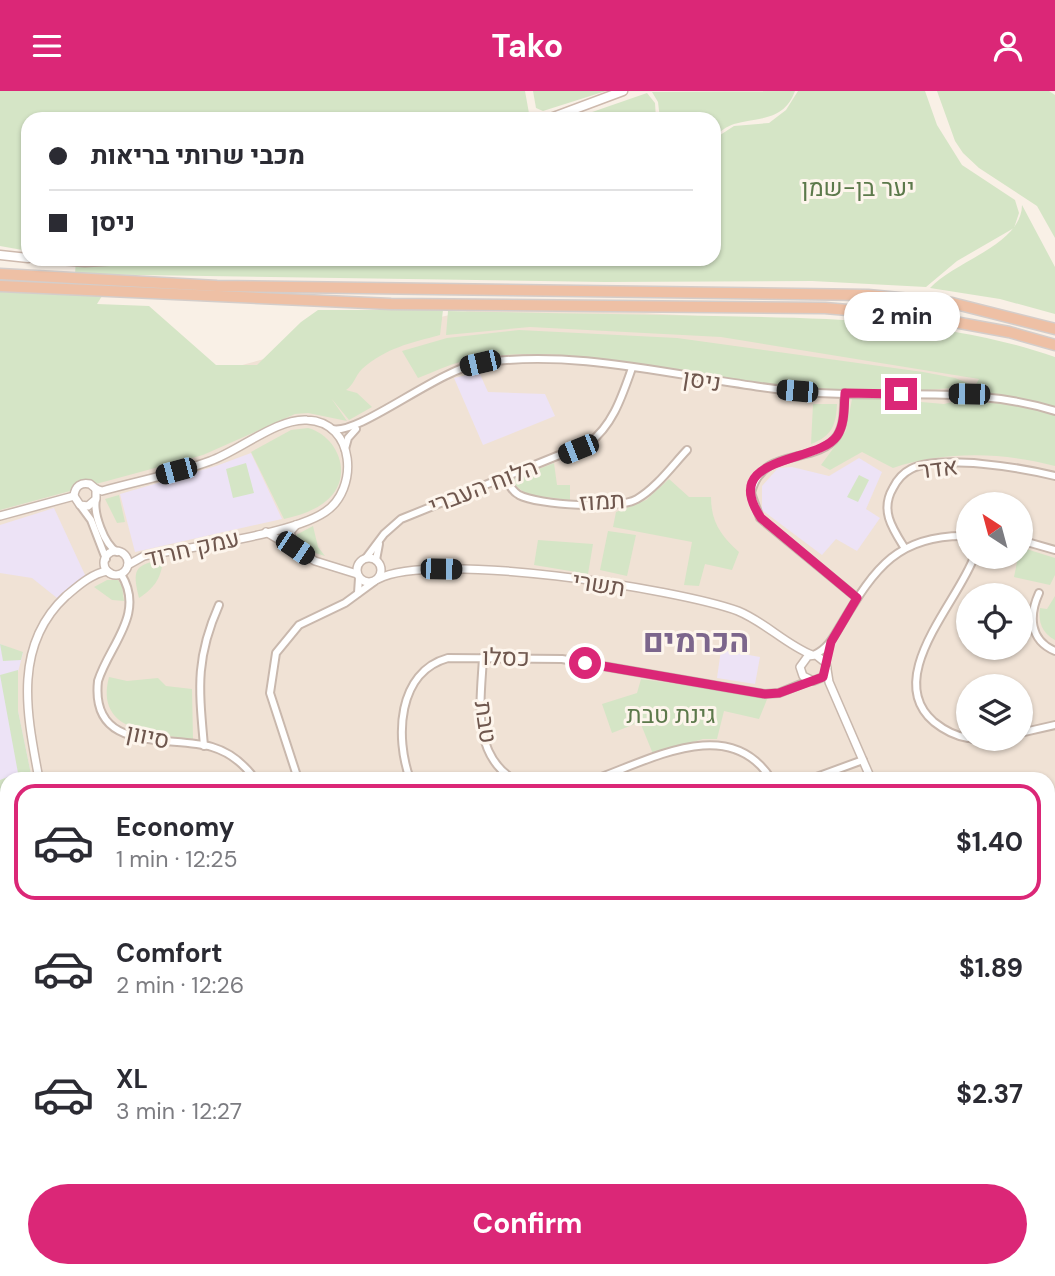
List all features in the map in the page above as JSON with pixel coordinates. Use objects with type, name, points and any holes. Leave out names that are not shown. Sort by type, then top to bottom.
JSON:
[{"type":"highway","points":[[0,274],[217,286],[868,295],[951,303],[1055,328]]},
{"type":"highway","points":[[0,286],[391,304],[886,312],[1009,332],[1055,345]]},
{"type":"main road","points":[[567,112],[623,91]]},
{"type":"main road","points":[[0,255],[21,257]]},
{"type":"street","name":"ניסן","points":[[330,428],[344,430],[363,423],[434,378],[480,363],[578,360],[737,385],[845,393],[983,395],[1023,401],[1055,411]]},
{"type":"street","name":"הלוח העברי","points":[[364,559],[401,519],[578,449],[598,436],[617,409],[632,368]]},
{"type":"street","points":[[845,393],[843,419],[837,437],[818,449],[772,463],[758,475],[751,493],[755,510],[761,519],[857,598]]},
{"type":"street","points":[[110,573],[105,567],[106,559],[91,520],[74,496],[76,487],[82,483],[102,491],[211,461],[288,422],[309,419],[330,428],[345,450]]},
{"type":"street","name":"ניסן","points":[[345,450],[348,438],[363,423]]},
{"type":"street","name":"עמק חרוד","points":[[128,565],[144,556],[296,524],[323,513],[338,500],[349,474],[345,450]]},
{"type":"street","name":"תמוז","points":[[506,478],[513,490],[525,497],[616,506],[637,499],[646,492],[687,450]]},
{"type":"street","name":"אדר","points":[[904,547],[888,519],[886,508],[894,486],[911,469],[924,465],[978,464],[1055,476]]},
{"type":"street","points":[[38,772],[26,691],[33,649],[45,622],[64,599],[93,576],[102,572],[121,574],[128,565],[125,555],[111,547],[97,517],[96,489]]},
{"type":"street","points":[[0,516],[74,496]]},
{"type":"street","points":[[80,505],[88,506],[96,499]]},
{"type":"street","points":[[295,548],[290,532],[296,524]]},
{"type":"street","points":[[266,531],[315,561],[335,566],[358,576],[366,583],[377,580]]},
{"type":"street","points":[[813,680],[823,677],[831,642],[857,598],[884,563],[904,547],[931,537],[956,536]]},
{"type":"street","points":[[296,772],[273,705],[272,666],[282,642],[299,625],[354,597],[377,580],[382,571],[378,562],[381,539]]},
{"type":"street","points":[[1033,543],[1055,549]]},
{"type":"street","points":[[106,559],[117,552]]},
{"type":"street","points":[[335,566],[364,559],[378,562]]},
{"type":"street","points":[[354,597],[360,588],[358,576],[364,559]]},
{"type":"street","name":"תשרי","points":[[378,562],[400,572]]},
{"type":"street","points":[[956,733],[943,729],[927,716],[916,692],[916,674],[929,639],[968,569]]},
{"type":"street","name":"תשרי","points":[[377,580],[400,572],[512,571],[688,597],[742,613],[813,655]]},
{"type":"street","name":"סיוון","points":[[121,574],[130,596],[127,622],[98,681],[97,692],[102,712],[116,729],[135,738],[204,746],[233,758],[248,772]]},
{"type":"street","points":[[1039,593],[1031,620],[1037,636],[1055,650]]},
{"type":"street","points":[[204,746],[200,660],[207,633],[219,605]]},
{"type":"street","name":"תשרי","points":[[787,642],[797,655],[801,669]]},
{"type":"street","points":[[786,691],[799,679],[804,659],[831,642]]},
{"type":"street","points":[[813,655],[821,656],[868,772]]},
{"type":"street","name":"כסלו","points":[[408,772],[403,755],[402,722],[413,686],[438,661],[460,656],[562,659],[758,694],[786,691],[813,680]]},
{"type":"street","name":"טבת","points":[[483,657],[483,739],[499,768],[504,772]]},
{"type":"street","points":[[801,669],[813,680],[823,682],[835,694]]},
{"type":"street","points":[[1033,730],[1055,725]]},
{"type":"street","points":[[616,772],[683,748],[725,744],[748,753],[765,772]]},
{"type":"street","points":[[830,772],[863,760]]},
{"type":"shaded area","points":[[477,309],[644,313],[878,326],[1055,367],[1055,772],[0,772],[0,440],[115,400],[322,343]]},
{"type":"shaded area","points":[[479,372],[488,392],[545,394],[555,416],[483,445],[454,378]]},
{"type":"shaded area","points":[[251,453],[282,519],[135,552],[120,494]]},
{"type":"shaded area","points":[[859,458],[882,472],[866,509],[880,518],[857,551],[836,539],[822,555],[762,510],[762,486],[778,468],[792,467],[829,476]]},
{"type":"shaded area","points":[[54,508],[86,577],[57,598],[32,578],[0,573],[0,525]]},
{"type":"shaded area","points":[[0,644],[23,653],[18,672],[18,711],[31,772],[0,772]]},
{"type":"shaded area","points":[[721,650],[760,657],[755,684],[717,678]]},
{"type":"green space","points":[[0,91],[525,91],[529,112],[21,112],[21,250],[0,246]]},
{"type":"green space","points":[[533,91],[606,91],[543,111],[536,108]]},
{"type":"green space","points":[[795,91],[790,101],[777,113],[731,125],[721,131],[721,112],[659,112],[658,102],[652,92]]},
{"type":"green space","name":"יער בן-שמן","points":[[798,91],[925,91],[937,125],[962,165],[1015,200],[1019,213],[1014,228],[957,261],[926,287],[812,281],[605,282],[75,274],[76,266],[721,266],[721,134],[734,126],[769,123],[786,110]]},
{"type":"green space","points":[[937,91],[1049,91],[1055,95],[1055,238],[1037,206],[979,168],[963,153],[955,141]]},
{"type":"green space","points":[[647,93],[655,103],[656,112],[592,112]]},
{"type":"green space","points":[[1022,205],[1055,267],[1055,314],[1000,299],[930,288],[1011,231],[1019,219]]},
{"type":"green space","points":[[0,292],[102,296],[97,304],[149,306],[216,365],[257,365],[301,322],[318,310],[443,310],[440,335],[399,347],[380,356],[362,369],[346,390],[357,393],[372,407],[349,420],[331,398],[347,421],[308,413],[295,414],[203,455],[0,510]]},
{"type":"green space","points":[[448,311],[843,320],[929,328],[1014,344],[1055,357],[1055,466],[1015,458],[974,455],[912,462],[893,468],[862,452],[830,470],[821,465],[846,431],[852,399],[864,397],[944,404],[969,398],[974,386],[899,391],[798,388],[734,381],[618,361],[540,354],[502,355],[463,361],[418,378],[402,351],[447,338],[519,330],[677,338],[923,372],[955,378],[975,386],[979,379],[721,337],[530,327],[446,335]]},
{"type":"green space","points":[[813,404],[837,404],[832,429],[811,444]]},
{"type":"green space","points":[[308,428],[318,432],[333,446],[341,464],[341,475],[338,485],[328,499],[304,513],[284,519],[251,452],[291,430]]},
{"type":"green space","points":[[246,463],[254,493],[233,498],[226,469]]},
{"type":"green space","points":[[554,463],[557,485],[570,485],[570,500],[528,495],[513,484],[515,478]]},
{"type":"green space","points":[[859,475],[869,480],[858,502],[847,497]]},
{"type":"green space","points":[[669,479],[689,497],[711,497],[718,528],[739,552],[732,570],[705,564],[699,586],[684,585],[692,542],[613,527],[616,512],[646,500]]},
{"type":"green space","points":[[119,495],[125,522],[117,523],[105,499]]},
{"type":"green space","points":[[313,526],[318,547],[325,556],[300,544],[296,535]]},
{"type":"green space","points":[[608,531],[636,535],[627,576],[600,570]]},
{"type":"green space","points":[[538,540],[593,544],[588,574],[534,565]]},
{"type":"green space","points":[[1033,551],[1055,558],[1055,575],[1050,585],[1014,577],[1016,569],[1033,569]]},
{"type":"green space","points":[[163,560],[156,582],[139,598],[136,581],[138,570],[146,564]]},
{"type":"green space","points":[[107,580],[118,580],[122,586],[124,601],[112,600],[94,587]]},
{"type":"green space","points":[[1055,596],[1055,640],[1040,622],[1040,608],[1047,609]]},
{"type":"green space","points":[[0,644],[23,652],[21,660],[3,661]]},
{"type":"green space","points":[[18,670],[18,711],[31,772],[18,772],[0,675]]},
{"type":"green space","points":[[109,677],[127,681],[158,678],[166,686],[192,689],[193,739],[146,732],[119,720],[111,710],[107,696]]},
{"type":"green space","name":"גינת טבת","points":[[641,679],[768,697],[759,719],[724,711],[717,739],[703,739],[653,754],[640,722],[612,733],[602,704],[637,693]]},
{"type":"district","name":"הכרמים","points":[[696,641]]},
{"type":"route","points":[[585,663],[758,694],[779,693],[823,677],[827,668],[826,654],[831,642],[857,598],[768,526],[755,510],[751,493],[753,484],[758,475],[772,463],[829,445],[841,429],[845,393],[901,394]]}]
